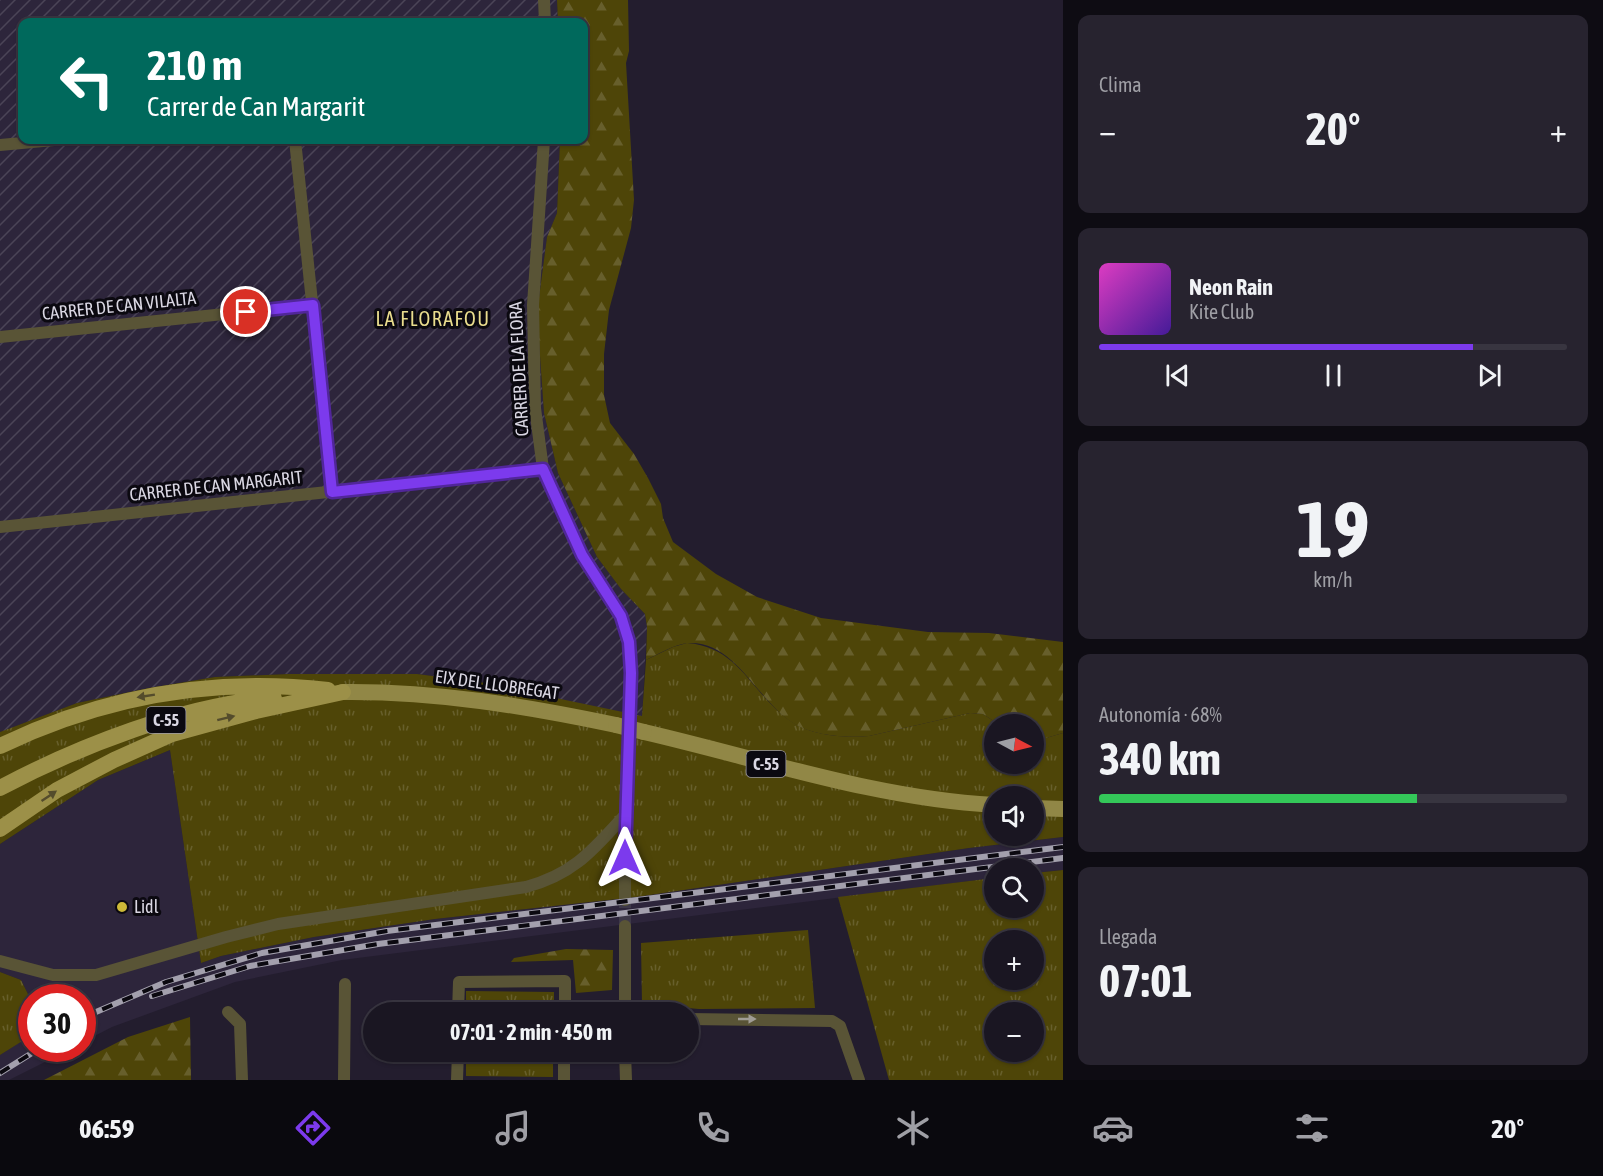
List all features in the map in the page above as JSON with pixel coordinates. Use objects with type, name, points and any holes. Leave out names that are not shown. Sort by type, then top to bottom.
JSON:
[{"type":"highway","points":[[0,746],[63,718],[133,698],[171,692],[249,685],[288,686],[343,692]]},
{"type":"highway","points":[[0,829],[57,790],[114,760],[172,734],[256,711],[343,692]]},
{"type":"highway","name":"EIX DEL LLOBREGAT","points":[[0,788],[115,737],[182,715],[260,699],[343,692]]},
{"type":"main road","name":"EIX DEL LLOBREGAT","points":[[343,692],[441,696],[522,707],[616,725],[814,777],[946,801],[984,804]]},
{"type":"main road","points":[[1044,808],[1063,809]]},
{"type":"street","points":[[544,0],[545,18]]},
{"type":"street","points":[[0,145],[18,143]]},
{"type":"street","points":[[295,144],[332,492]]},
{"type":"street","name":"CARRER DE LA FLORA","points":[[544,144],[533,305],[535,408],[543,469],[582,555],[621,616],[629,642],[631,673],[625,815],[625,900]]},
{"type":"street","name":"CARRER DE CAN VILALTA","points":[[0,337],[313,305]]},
{"type":"street","name":"CARRER DE CAN MARGARIT","points":[[0,526],[543,469]]},
{"type":"street","points":[[0,961],[53,975],[96,975],[278,924],[526,887],[549,881],[574,867],[597,847],[625,815]]},
{"type":"street","points":[[625,926],[625,1002]]},
{"type":"street","points":[[459,1002],[459,982],[565,981],[565,1002]]},
{"type":"street","points":[[344,1080],[345,984]]},
{"type":"street","points":[[228,1012],[240,1024],[242,1080]]},
{"type":"street","points":[[699,1018],[832,1021],[840,1026],[859,1080]]},
{"type":"street","points":[[458,1062],[458,1080]]},
{"type":"street","points":[[564,1062],[564,1080]]},
{"type":"street","points":[[626,1062],[626,1080]]},
{"type":"shaded area","points":[[0,0],[557,0],[558,18],[18,18],[18,144],[560,144],[557,213],[547,237],[537,313],[544,413],[558,473],[597,557],[621,589],[645,614],[647,627],[642,717],[480,682],[417,674],[289,674],[215,677],[149,688],[77,703],[0,732]]},
{"type":"shaded area","points":[[170,750],[201,963],[221,956],[314,937],[435,919],[636,897],[969,848],[1044,846],[1044,839],[1063,837],[1063,870],[1044,872],[1044,858],[984,858],[984,879],[342,960],[235,982],[112,1027],[96,1035],[96,984],[23,984],[21,980],[0,972],[0,844],[98,780]]},
{"type":"shaded area","points":[[18,1043],[18,1062],[45,1062],[9,1080],[0,1080],[0,1055]]},
{"type":"green space","points":[[557,0],[628,0],[629,51],[626,63],[634,200],[631,228],[609,310],[604,354],[604,395],[610,423],[634,454],[648,478],[661,504],[663,518],[673,542],[716,574],[757,597],[821,618],[928,632],[989,633],[1063,642],[1063,733],[1044,738],[1044,714],[970,713],[869,736],[830,735],[810,731],[793,723],[768,701],[733,661],[720,651],[705,645],[689,643],[672,647],[646,660],[645,614],[621,589],[597,557],[558,473],[544,413],[537,313],[547,237],[557,213],[560,144],[588,144],[588,18],[558,18]]},
{"type":"green space","points":[[687,643],[705,646],[721,653],[733,663],[778,711],[792,722],[819,733],[850,737],[869,736],[970,713],[983,714],[984,774],[1044,774],[1044,738],[1063,733],[1063,837],[1044,839],[1044,786],[984,786],[984,846],[986,846],[636,897],[435,919],[314,937],[221,956],[201,963],[170,750],[98,780],[0,844],[0,732],[77,703],[215,677],[289,674],[417,674],[480,682],[642,716],[646,660]]},
{"type":"green space","points":[[1063,870],[1063,1080],[889,1080],[838,897],[984,879],[984,918],[1044,918],[1044,872]]},
{"type":"green space","points":[[808,930],[815,1008],[699,1009],[699,1002],[642,1002],[641,943]]},
{"type":"green space","points":[[566,949],[613,950],[612,990],[576,993],[573,960],[511,962],[514,958]]},
{"type":"green space","points":[[0,972],[21,980],[23,984],[18,984],[18,1044],[0,1055]]},
{"type":"green space","points":[[466,991],[554,992],[554,1002],[466,1002]]},
{"type":"green space","points":[[190,1017],[191,1080],[44,1080],[79,1062],[96,1062],[96,1053],[128,1037]]},
{"type":"green space","points":[[466,1062],[553,1062],[553,1077],[466,1076]]},
{"type":"tunnel","points":[[625,900],[625,926]]},
{"type":"railway","points":[[96,1012],[166,982],[262,953],[387,931],[1063,847]]},
{"type":"railway","points":[[152,996],[250,966],[378,944],[1063,858]]},
{"type":"railway","points":[[0,1073],[18,1062]]},
{"type":"place","name":"Lidl","points":[[122,907]]},
{"type":"district","name":"LA FLORAFOU","points":[[433,319]]},
{"type":"route","points":[[246,312],[313,305],[332,492],[543,469],[582,555],[621,616],[629,642],[631,673],[625,858]]}]
